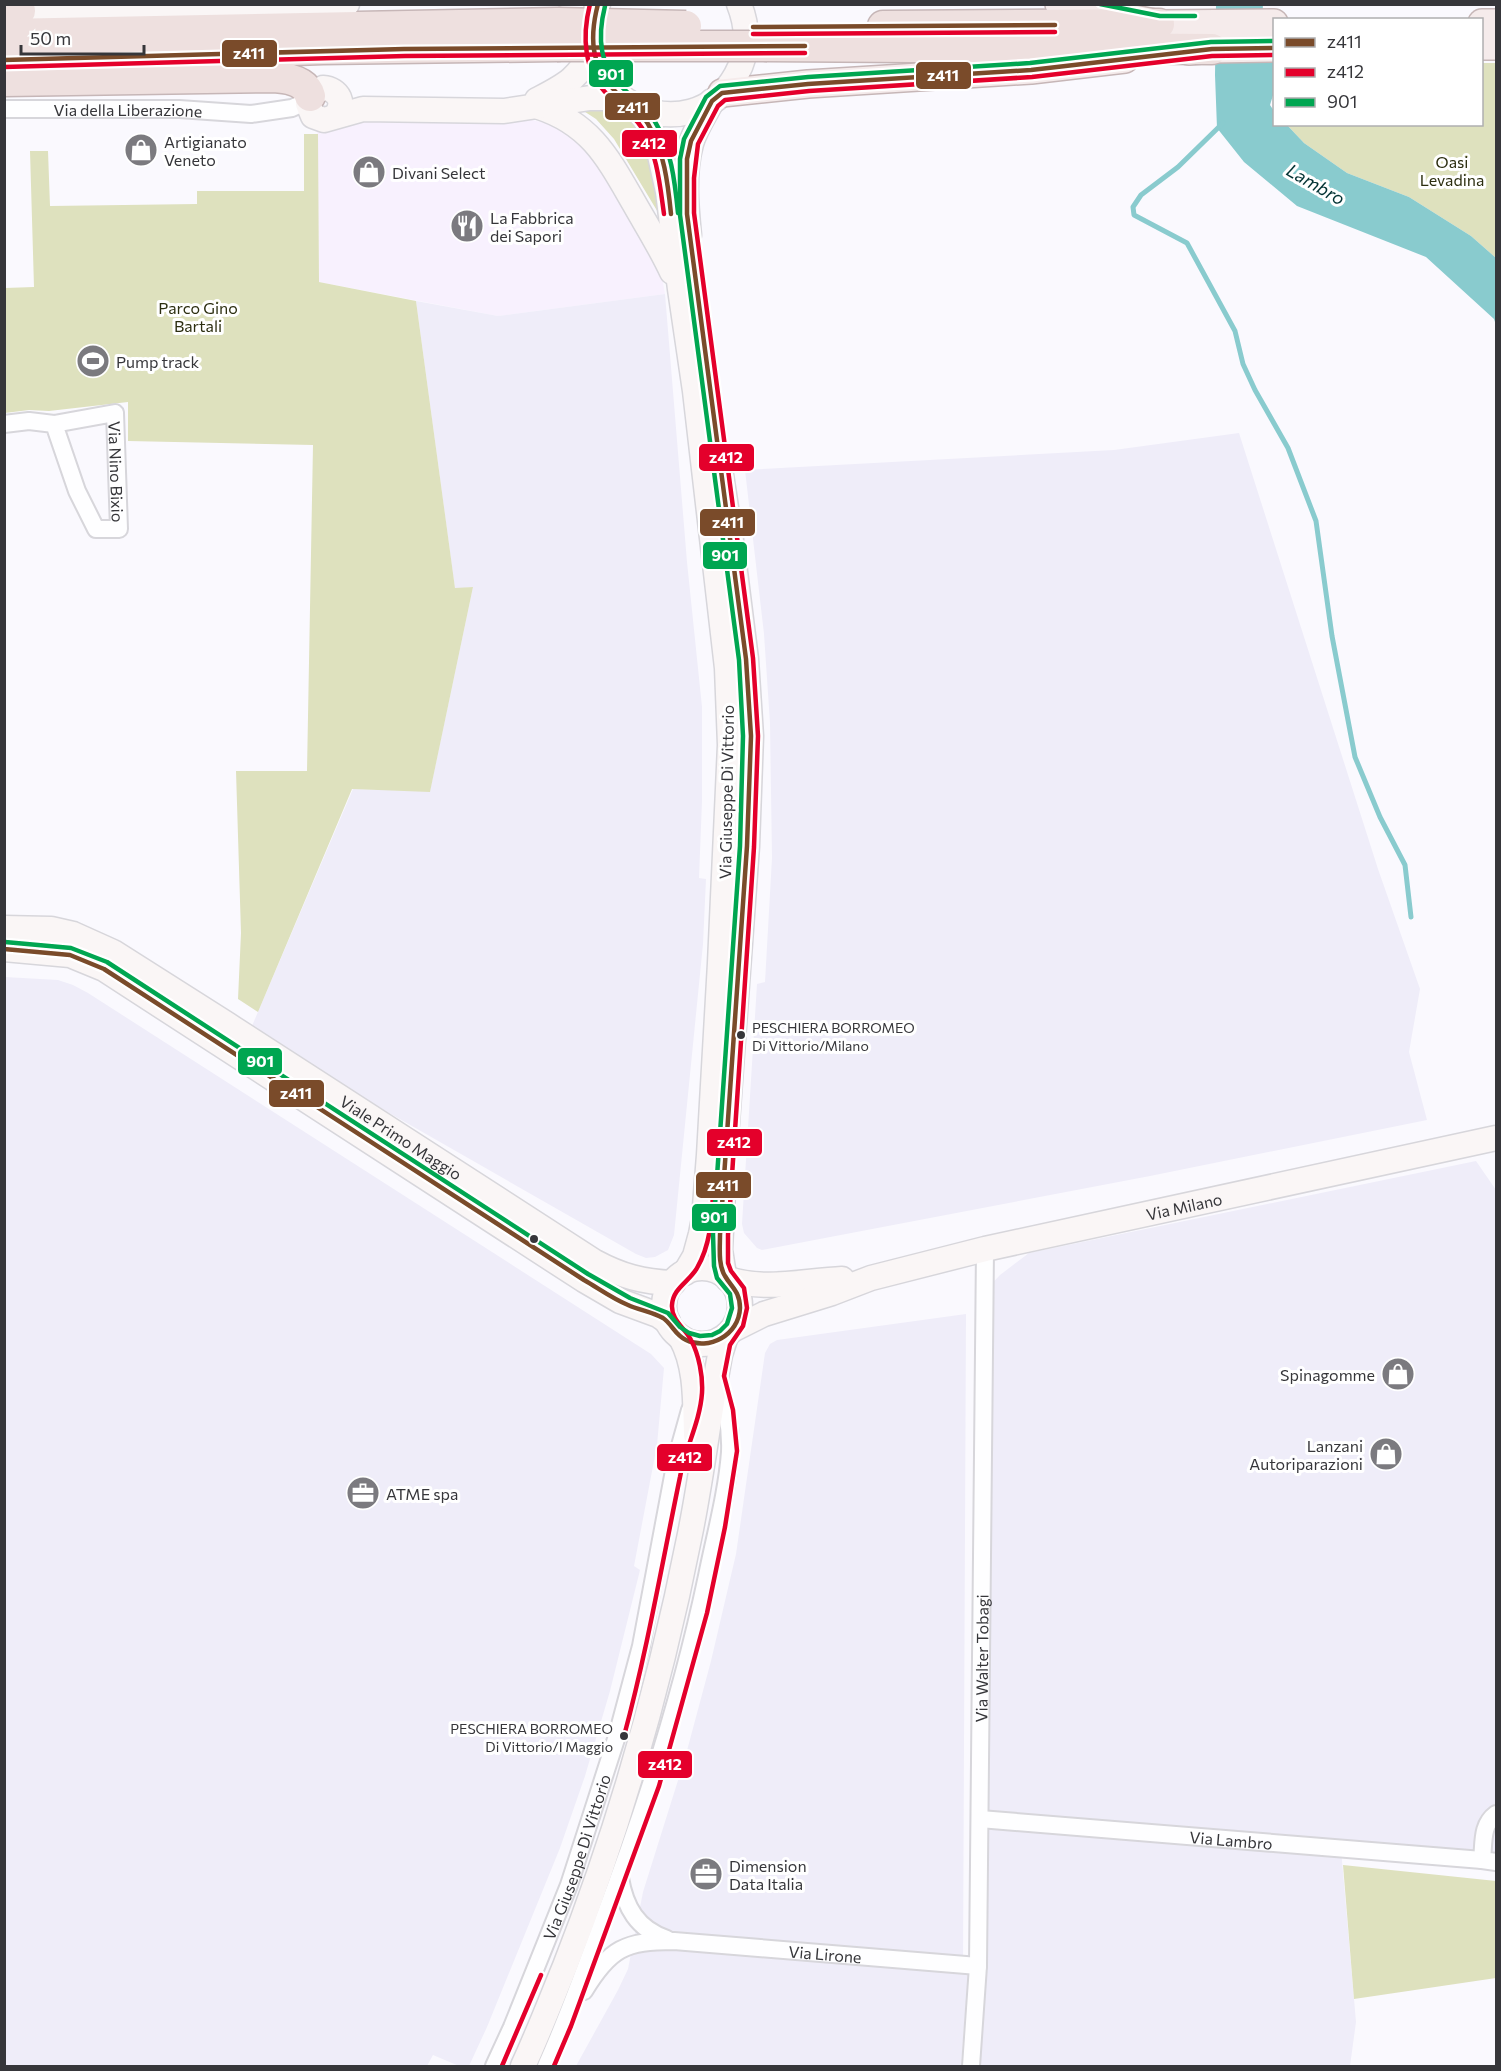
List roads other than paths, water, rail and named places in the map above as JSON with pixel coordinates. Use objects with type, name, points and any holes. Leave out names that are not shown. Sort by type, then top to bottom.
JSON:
[{"type":"highway","points":[[8,17],[558,35],[1211,36]]},
{"type":"highway","points":[[767,36],[1159,24]]},
{"type":"highway","points":[[4,60],[323,49],[558,35]]},
{"type":"highway","points":[[4,81],[274,77],[290,79],[302,84],[322,104]]},
{"type":"main road","points":[[8,17],[347,4]]},
{"type":"main road","points":[[592,48],[593,21],[598,4]]},
{"type":"main road","name":"Via Giuseppe Di Vittorio","points":[[523,2067],[576,1937],[641,1740],[671,1622],[697,1493],[716,1376],[729,1333],[738,1318],[740,1303],[737,1290],[726,1277],[720,1250],[747,846],[751,736],[746,659],[687,214],[686,178],[689,150],[701,121],[717,97],[733,80],[745,53],[747,38],[745,18],[740,4]]},
{"type":"main road","points":[[1059,4],[1211,36],[1273,40]]},
{"type":"main road","points":[[627,101],[656,113],[671,114],[685,112],[717,97],[808,84],[1030,70],[1211,36]]},
{"type":"main road","name":"Via Giuseppe Di Vittorio","points":[[592,48],[605,81],[644,117],[650,128],[659,151],[668,192],[695,391],[727,668],[730,745],[706,1202],[698,1247],[691,1264],[667,1291],[664,1303],[689,1358],[694,1395],[697,1493]]},
{"type":"main road","name":"Via della Liberazione","points":[[527,108],[571,81],[587,62],[592,48]]},
{"type":"main road","name":"Via della Liberazione","points":[[322,104],[363,109],[504,111],[590,98],[627,101]]},
{"type":"main road","points":[[527,108],[572,122],[586,132],[603,150],[663,254],[680,289]]},
{"type":"main road","name":"Viale Primo Maggio","points":[[4,928],[51,929],[73,934],[108,950],[237,1030],[595,1262],[629,1278],[651,1282],[679,1278]]},
{"type":"main road","name":"Viale Primo Maggio","points":[[4,949],[70,955],[104,969],[584,1281],[620,1301],[658,1316],[675,1330]]},
{"type":"main road","name":"Via Milano","points":[[729,1333],[764,1314],[871,1278],[985,1249],[1497,1138]]},
{"type":"main road","points":[[679,1278],[704,1268],[726,1277]]},
{"type":"main road","name":"Via Milano","points":[[726,1277],[749,1285],[769,1286],[871,1278]]},
{"type":"main road","points":[[675,1330],[693,1343],[702,1344],[717,1341],[729,1333]]},
{"type":"street","name":"Via della Liberazione","points":[[4,110],[179,109],[251,114],[292,108],[305,102],[322,104]]},
{"type":"street","name":"Via Nino Bixio","points":[[4,424],[29,421],[54,424],[115,414],[119,529],[96,529],[77,491],[54,424]]},
{"type":"street","name":"Via Walter Tobagi","points":[[971,2067],[978,1966],[985,1249]]},
{"type":"street","name":"Via Giuseppe Di Vittorio","points":[[546,2067],[620,1875],[652,1784],[700,1611],[718,1526],[730,1451],[726,1411],[716,1376]]},
{"type":"street","name":"Via Giuseppe Di Vittorio","points":[[494,2067],[569,1885],[617,1736],[640,1646],[676,1460],[694,1395]]},
{"type":"street","points":[[1489,1861],[1485,1828],[1488,1821],[1497,1814]]},
{"type":"street","name":"Via Lambro","points":[[980,1819],[1489,1861]]},
{"type":"street","name":"Via Lirone","points":[[620,1875],[624,1900],[633,1914],[656,1935],[674,1941]]},
{"type":"street","name":"Via Lirone","points":[[564,2023],[597,1971],[618,1950],[646,1941],[674,1941],[978,1966]]},
{"type":"water","name":"Lambro","points":[[1216,5],[1263,5],[1261,31],[1273,50],[1273,95],[1270,105],[1273,110],[1273,126],[1288,126],[1304,143],[1347,173],[1409,197],[1471,236],[1496,258],[1496,325],[1494,319],[1426,257],[1297,206],[1244,162],[1217,128]]},
{"type":"waterway","points":[[1223,123],[1178,167],[1141,195],[1133,207],[1134,215],[1187,243],[1235,331],[1243,364],[1288,448],[1316,521],[1332,636],[1355,757],[1380,817],[1405,865],[1411,917]]},
{"type":"place","name":"Artigianato Veneto","points":[[141,150]]},
{"type":"place","name":"Divani Select","points":[[369,172]]},
{"type":"place","name":"La Fabbrica dei Sapori","points":[[467,226]]},
{"type":"place","name":"Pump track","points":[[93,361]]},
{"type":"place","name":"PESCHIERA BORROMEO Di Vittorio/Milano","points":[[741,1035]]},
{"type":"place","name":"Spinagomme","points":[[1398,1374]]},
{"type":"place","name":"Lanzani Autoriparazioni","points":[[1386,1454]]},
{"type":"place","name":"ATME spa","points":[[363,1493]]},
{"type":"place","name":"PESCHIERA BORROMEO Di Vittorio/I Maggio","points":[[624,1736]]},
{"type":"place","name":"Dimension Data Italia","points":[[706,1874]]},
{"type":"park label","name":"Oasi Levadina","points":[[1452,170]]},
{"type":"park label","name":"Parco Gino Bartali","points":[[198,316]]}]
